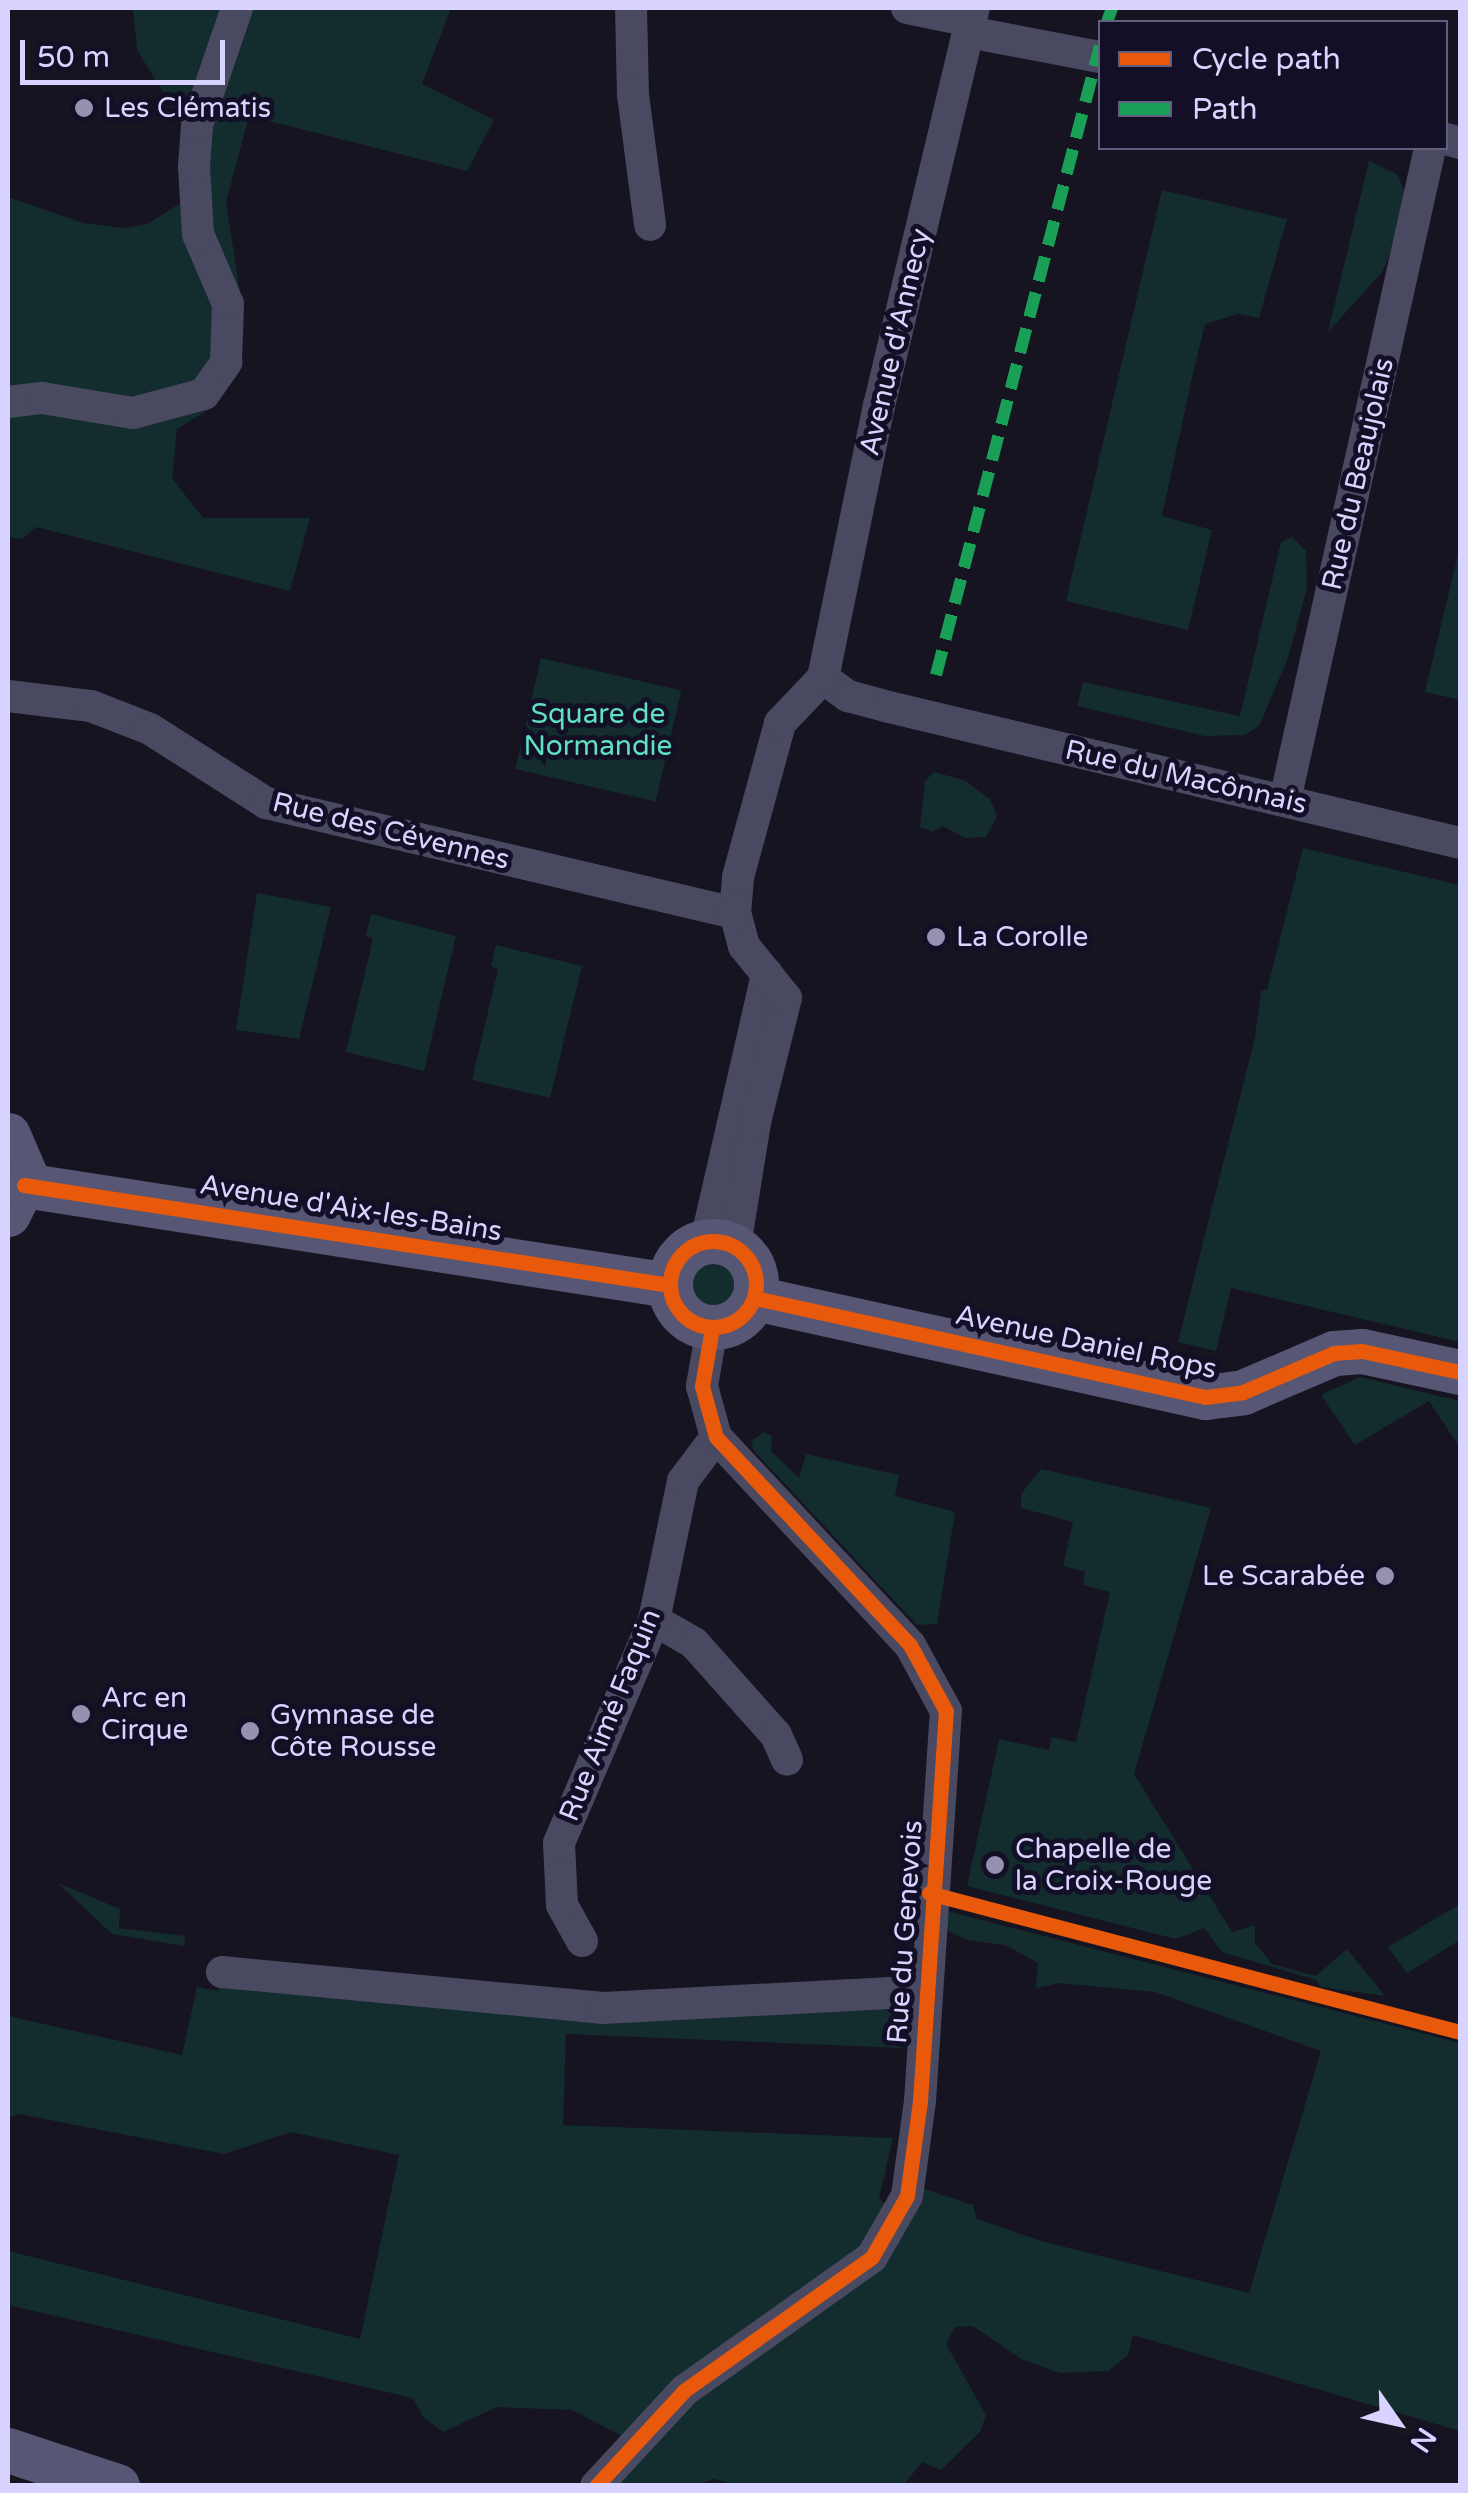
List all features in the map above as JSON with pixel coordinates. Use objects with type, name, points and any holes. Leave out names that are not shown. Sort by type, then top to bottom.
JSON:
[{"type":"main road","name":"Avenue d'Aix-les-Bains","points":[[8,1135],[23,1160],[16,1199],[670,1285]]},
{"type":"main road","points":[[720,1243],[754,1268],[755,1298],[736,1321],[712,1328],[687,1319],[670,1285],[681,1255],[720,1243]]},
{"type":"main road","name":"Avenue Daniel Rops","points":[[755,1298],[1199,1396],[1243,1392],[1334,1353],[1362,1351],[1460,1372]]},
{"type":"main road","points":[[8,2450],[117,2486]]},
{"type":"street","points":[[8,402],[42,398],[133,413],[204,394],[226,362],[228,304],[198,234],[194,166],[198,125],[237,8]]},
{"type":"street","points":[[631,8],[633,94],[650,225]]},
{"type":"street","points":[[906,8],[971,20],[1098,56]]},
{"type":"street","name":"Avenue d'Annecy","points":[[823,678],[879,406],[971,20]]},
{"type":"street","name":"Rue du Beaujolais","points":[[1285,800],[1430,150]]},
{"type":"street","points":[[720,1243],[767,974],[744,946],[734,913],[770,748],[780,723],[823,678]]},
{"type":"street","name":"Rue du Macônnais","points":[[823,678],[848,696],[1460,842]]},
{"type":"street","name":"Rue des Cévennes","points":[[8,696],[91,706],[150,729],[266,803],[734,913]]},
{"type":"street","name":"Rue du Genevois","points":[[596,2486],[685,2390],[852,2276],[894,2226],[913,2164],[946,1732],[941,1694],[910,1645],[716,1437],[702,1386],[712,1328]]},
{"type":"street","name":"Rue Aimé Faquin","points":[[582,1942],[562,1905],[559,1843],[654,1620],[683,1480],[716,1437]]},
{"type":"street","points":[[654,1620],[694,1643],[776,1735],[787,1760]]},
{"type":"street","name":"Rue du Genevois","points":[[222,1972],[603,2008],[925,1991]]},
{"type":"green space","points":[[133,8],[451,8],[422,84],[494,120],[467,171],[249,116],[226,202],[241,299],[229,377],[214,406],[177,429],[172,478],[203,518],[310,518],[290,591],[36,527],[22,539],[8,537],[8,197],[83,223],[124,228],[147,224],[189,198],[190,136],[137,50]]},
{"type":"green space","points":[[1369,161],[1397,174],[1404,190],[1398,232],[1383,271],[1328,332]]},
{"type":"green space","points":[[1162,190],[1287,219],[1259,318],[1238,314],[1205,324],[1193,373],[1162,516],[1212,530],[1188,630],[1066,601]]},
{"type":"green space","points":[[1292,537],[1306,551],[1307,588],[1288,658],[1259,726],[1245,735],[1205,736],[1077,706],[1083,682],[1240,716],[1281,542]]},
{"type":"green space","points":[[1460,546],[1460,700],[1425,692]]},
{"type":"green space","name":"Square de Normandie","points":[[541,658],[681,690],[656,801],[515,769]]},
{"type":"green space","points":[[934,772],[964,780],[990,799],[997,816],[986,837],[965,838],[943,826],[933,832],[920,827],[925,781]]},
{"type":"green space","points":[[1303,848],[1460,885],[1460,1342],[1231,1288],[1216,1351],[1178,1342],[1255,1037],[1261,991],[1267,990]]},
{"type":"green space","points":[[257,893],[331,907],[299,1039],[236,1030]]},
{"type":"green space","points":[[371,914],[456,936],[424,1071],[346,1052],[373,939],[366,936]]},
{"type":"green space","points":[[496,945],[582,966],[550,1098],[472,1080],[498,969],[491,966]]},
{"type":"green space","points":[[715,1251],[738,1261],[748,1284],[738,1307],[715,1317],[692,1307],[682,1284],[692,1261]]},
{"type":"green space","points":[[1360,1377],[1460,1401],[1460,1448],[1429,1401],[1355,1445],[1321,1395]]},
{"type":"green space","points":[[764,1432],[772,1436],[771,1451],[799,1478],[806,1454],[899,1475],[895,1496],[955,1512],[937,1624],[917,1625],[754,1451],[751,1441]]},
{"type":"green space","points":[[1041,1469],[1211,1508],[1134,1774],[1232,1932],[1255,1925],[1255,1943],[1272,1964],[1316,1976],[1347,1949],[1385,1996],[1320,1987],[1316,1980],[1222,1952],[1204,1928],[1176,1939],[967,1886],[999,1739],[1049,1750],[1052,1737],[1076,1742],[1110,1592],[1083,1585],[1085,1572],[1063,1566],[1073,1522],[1021,1508],[1021,1494]]},
{"type":"green space","points":[[58,1883],[120,1909],[119,1928],[185,1936],[184,1946],[112,1934]]},
{"type":"green space","points":[[1460,1904],[1460,1940],[1407,1973],[1388,1947]]},
{"type":"green space","points":[[947,1911],[1460,2043],[1460,2431],[1133,2335],[1128,2355],[1108,2371],[1060,2373],[1021,2359],[973,2326],[955,2327],[946,2344],[986,2415],[980,2432],[941,2470],[922,2462],[903,2486],[744,2486],[713,2479],[697,2485],[615,2485],[645,2448],[572,2410],[497,2407],[443,2432],[423,2417],[413,2398],[8,2305],[8,2251],[360,2339],[399,2155],[291,2132],[224,2154],[19,2114],[8,2118],[8,2016],[182,2055],[197,1987],[218,1991],[219,1985],[581,2022],[884,2009],[901,2019],[901,2048],[566,2034],[563,2125],[893,2138],[879,2198],[893,2213],[922,2188],[973,2205],[977,2219],[1041,2241],[1249,2293],[1321,2051],[1155,1992],[1060,1983],[1036,1988],[1038,1963],[1005,1945],[967,1940],[947,1930]]},
{"type":"marked path","points":[[1108,20],[1112,8]]},
{"type":"marked path","points":[[936,675],[1098,54]]},
{"type":"cycle path","points":[[24,1185],[669,1285]]},
{"type":"cycle path","points":[[705,1241],[721,1241],[744,1253],[753,1267],[756,1284],[753,1301],[744,1315],[721,1327],[705,1327],[689,1320],[677,1308],[670,1292],[670,1276],[677,1260],[689,1248],[705,1241]]},
{"type":"cycle path","points":[[755,1298],[1205,1397],[1243,1392],[1334,1353],[1362,1351],[1460,1372]]},
{"type":"cycle path","points":[[596,2486],[685,2390],[872,2257],[907,2196],[920,2101],[946,1711],[910,1645],[716,1437],[702,1386],[712,1328]]},
{"type":"cycle path","points":[[929,1893],[1460,2032]]},
{"type":"place","name":"Les Clématis","points":[[84,108]]},
{"type":"place","name":"La Corolle","points":[[936,937]]},
{"type":"place","name":"Le Scarabée","points":[[1385,1576]]},
{"type":"place","name":"Arc en Cirque","points":[[81,1714]]},
{"type":"place","name":"Gymnase de Côte Rousse","points":[[250,1731]]},
{"type":"place","name":"Chapelle de la Croix-Rouge","points":[[995,1865]]}]
